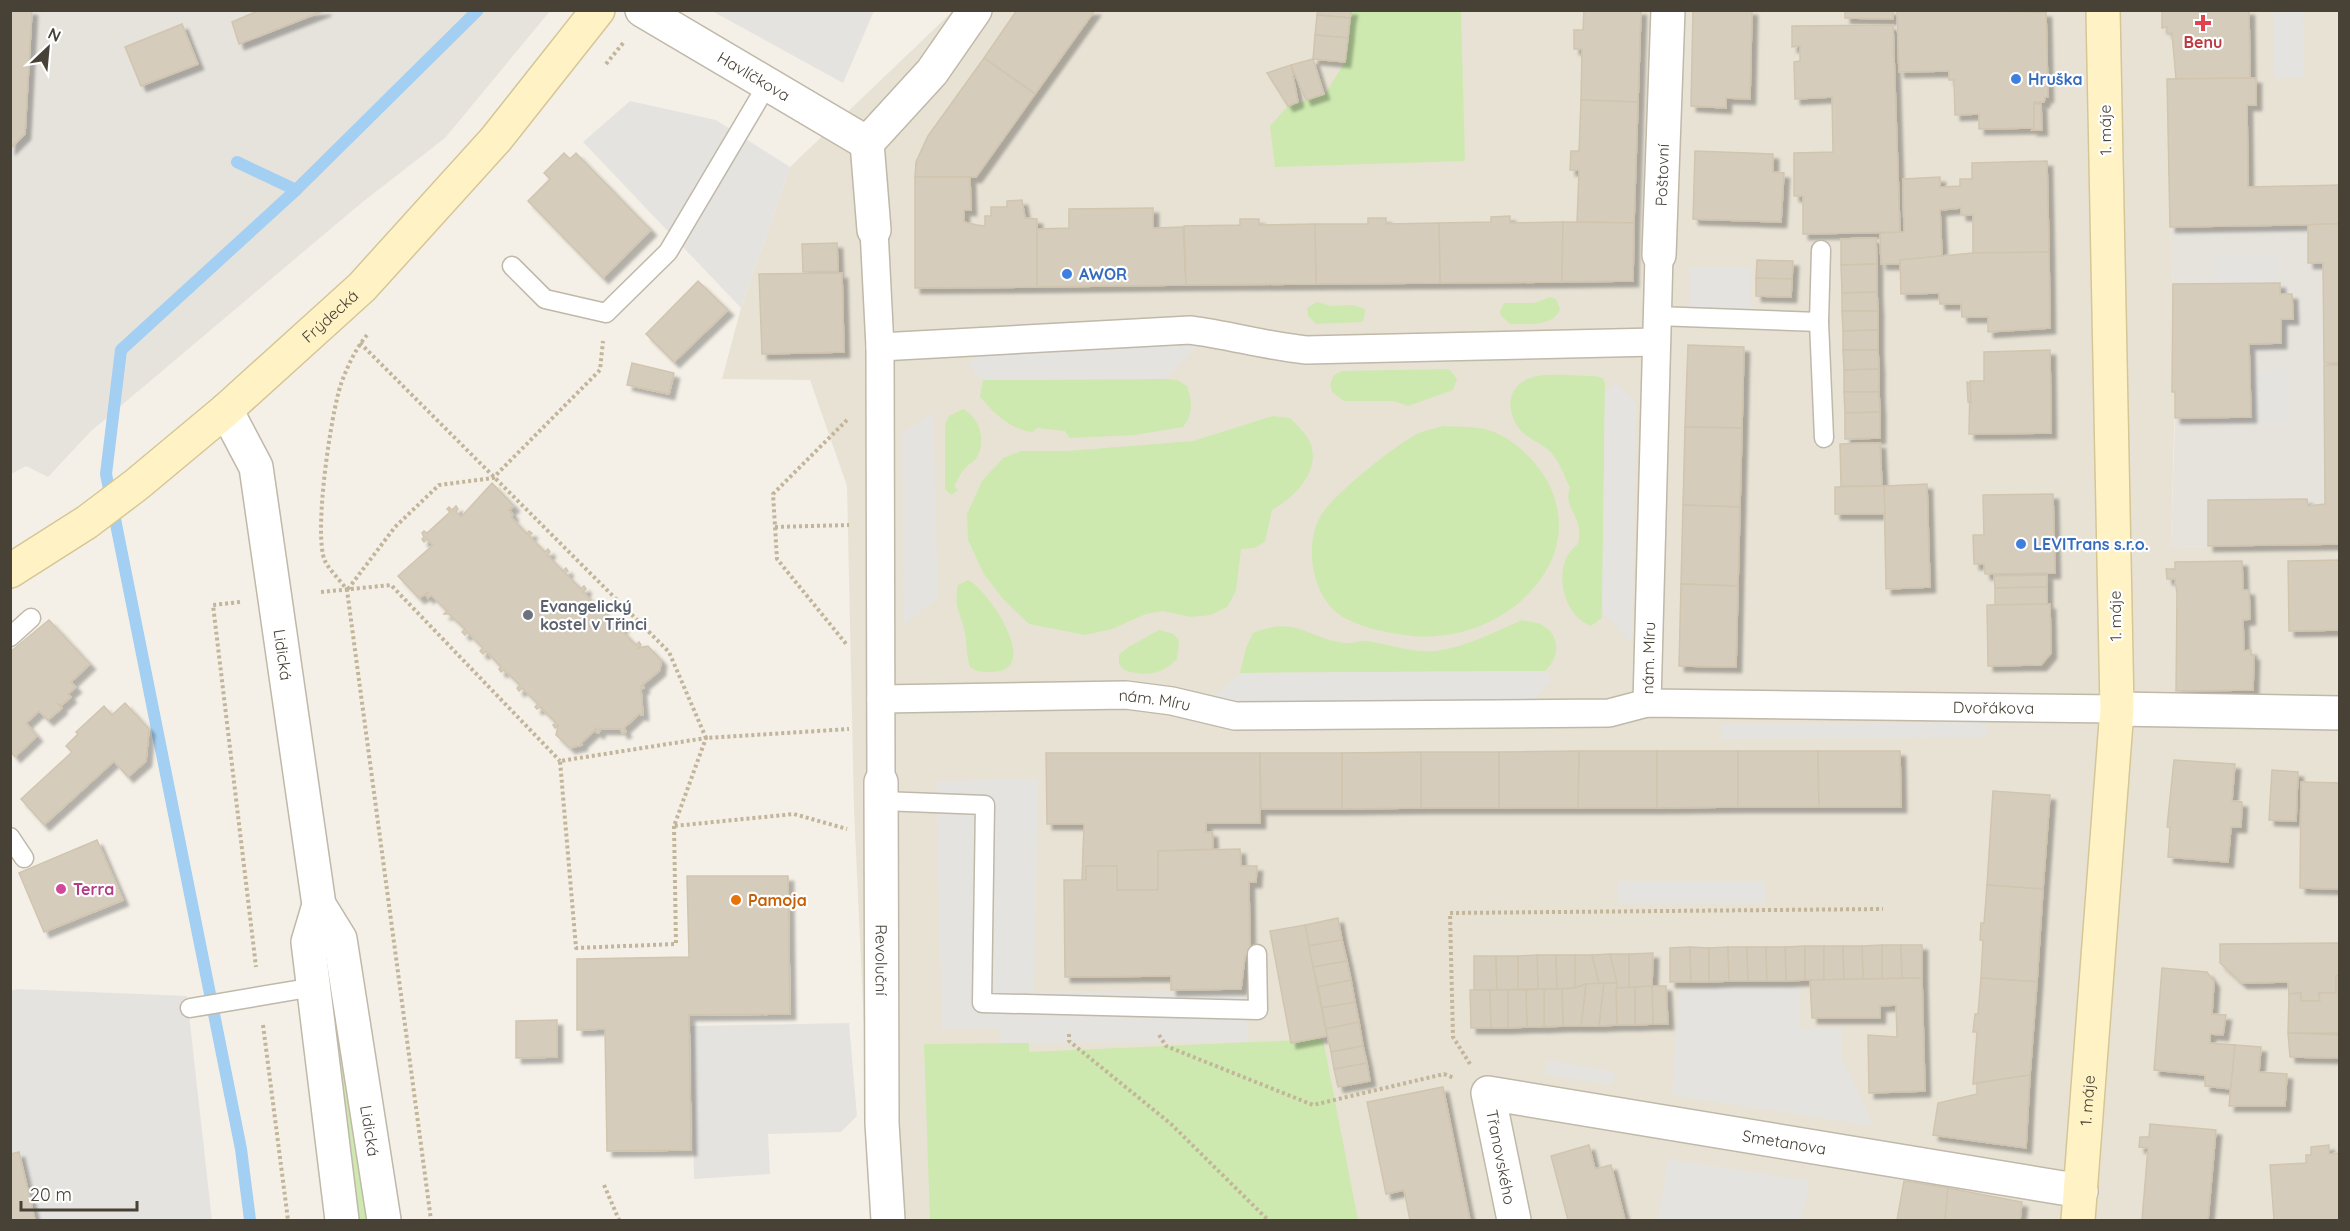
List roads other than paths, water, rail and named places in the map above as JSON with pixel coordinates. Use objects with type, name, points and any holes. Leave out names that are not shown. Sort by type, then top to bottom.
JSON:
[{"type":"main road","name":"Frýdecká","points":[[10,571],[87,522],[136,485],[226,410],[362,287],[496,138],[598,10]]},
{"type":"main road","name":"1. máje","points":[[2079,1206],[2117,710],[2103,10]]},
{"type":"street","name":"Havlíčkova","points":[[642,10],[867,143]]},
{"type":"street","points":[[881,699],[880,347],[867,143],[932,72],[975,10]]},
{"type":"street","name":"Poštovní","points":[[1656,329],[1668,10]]},
{"type":"street","points":[[880,347],[1190,330],[1228,334],[1272,347],[1306,350],[1656,329]]},
{"type":"street","name":"nám. Míru","points":[[881,699],[1126,695],[1172,701],[1235,716],[1290,717],[1610,713],[1647,703],[1656,329]]},
{"type":"street","name":"Lidická","points":[[226,410],[256,466],[319,905],[339,939],[384,1221]]},
{"type":"street","name":"Revoluční","points":[[881,699],[882,1123],[888,1221]]},
{"type":"street","name":"Dvořákova","points":[[1647,703],[2340,713]]},
{"type":"street","name":"Lidická","points":[[319,905],[308,942],[342,1221]]},
{"type":"street","name":"Smetanova","points":[[1488,1093],[2079,1206]]},
{"type":"street","name":"Třanovského","points":[[1488,1093],[1514,1221]]},
{"type":"lane","points":[[512,266],[545,299],[606,313],[668,252],[767,85]]},
{"type":"lane","points":[[1821,250],[1819,321],[1824,438]]},
{"type":"lane","points":[[1656,329],[1819,321]]},
{"type":"lane","points":[[10,637],[32,618]]},
{"type":"lane","points":[[882,792],[985,805],[982,1003],[1258,1010],[1257,954]]},
{"type":"lane","points":[[10,837],[24,858]]},
{"type":"lane","points":[[190,1008],[314,987]]},
{"type":"waterway","points":[[237,162],[296,190],[478,10]]},
{"type":"waterway","points":[[250,1220],[241,1149],[106,474],[121,350],[296,190]]},
{"type":"place","name":"Benu","points":[[2203,23]]},
{"type":"place","name":"Hruška","points":[[2016,79]]},
{"type":"place","name":"AWOR","points":[[1067,274]]},
{"type":"place","name":"LEVITrans s.r.o.","points":[[2021,544]]},
{"type":"place","name":"Evangelický kostel v Třinci","points":[[528,615]]},
{"type":"place","name":"Terra","points":[[61,889]]},
{"type":"place","name":"Pamoja","points":[[736,900]]}]
